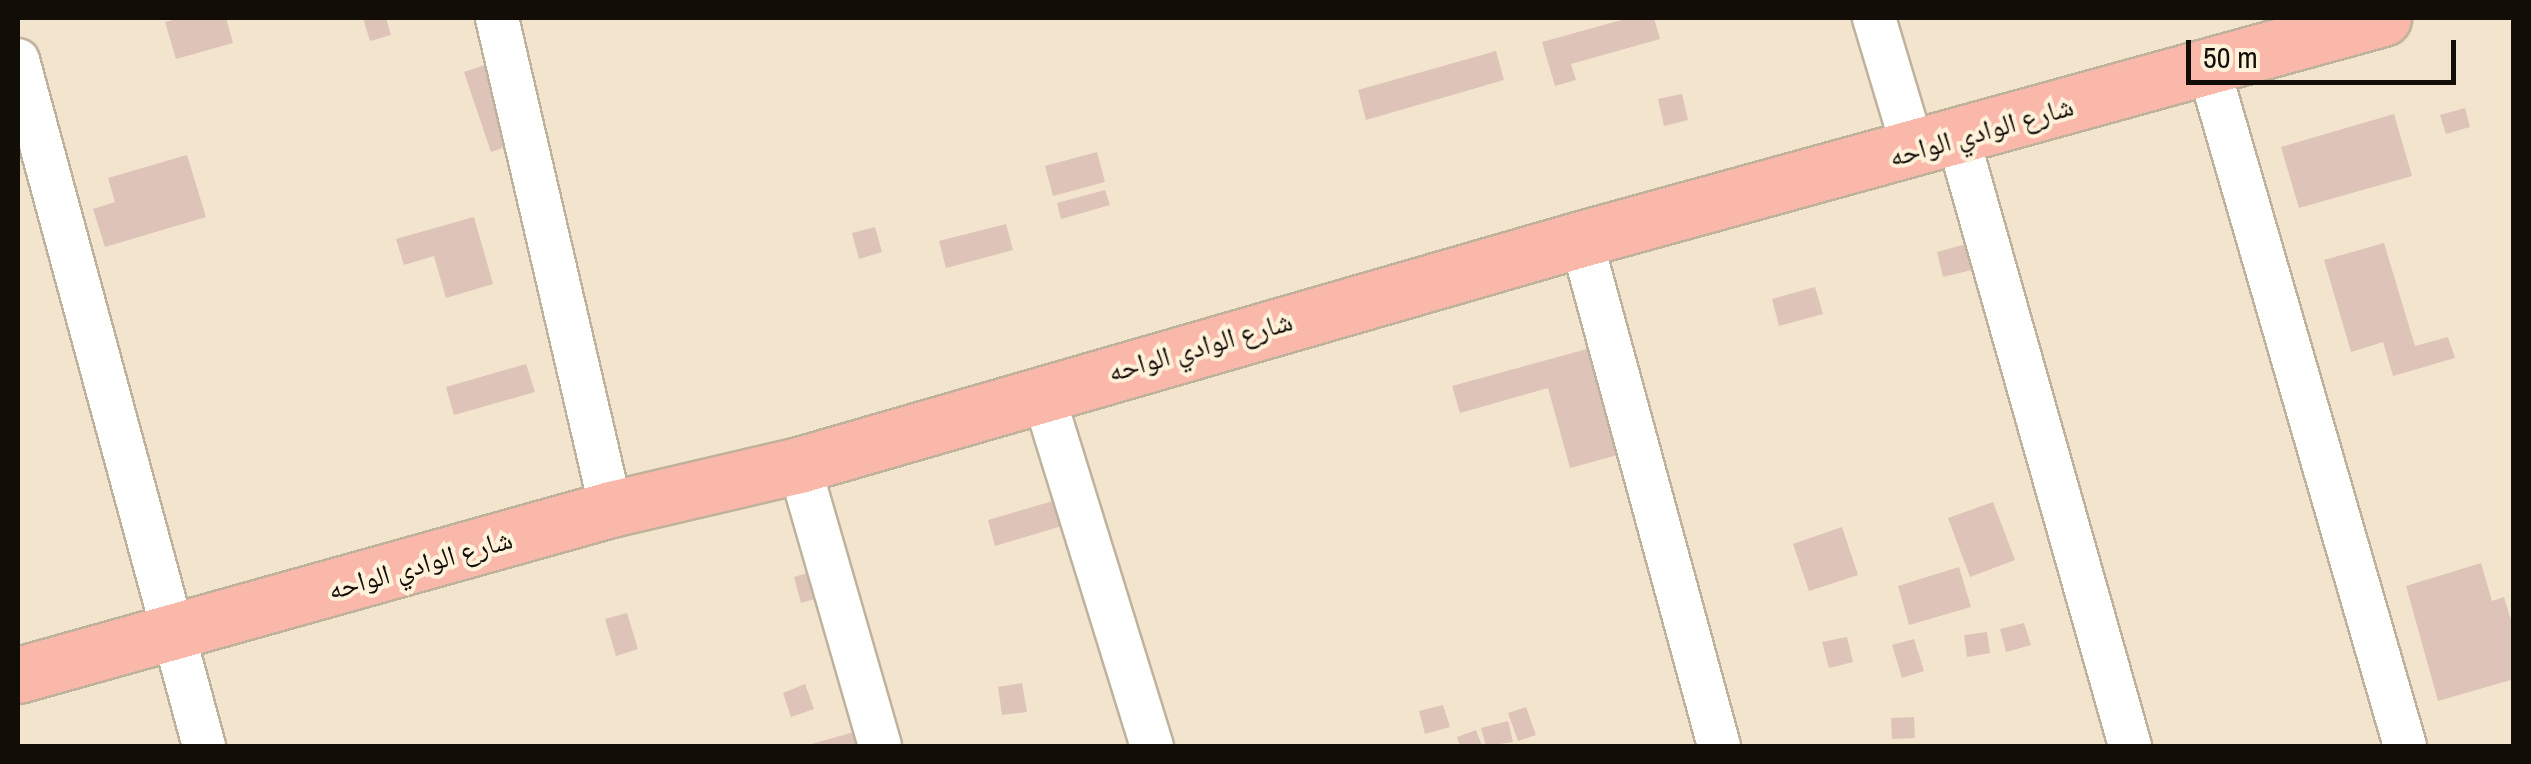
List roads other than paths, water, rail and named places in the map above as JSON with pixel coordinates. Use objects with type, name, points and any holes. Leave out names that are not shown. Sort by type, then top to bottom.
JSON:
[{"type":"main road","name":"شارع الوادي الواحه","points":[[18,676],[611,509],[800,465],[1042,391],[1580,239],[1936,144],[2237,46],[2383,18]]},
{"type":"street","points":[[496,18],[611,509]]},
{"type":"street","points":[[1874,18],[1936,144],[2130,746]]},
{"type":"street","points":[[2237,46],[2406,746]]},
{"type":"street","points":[[18,60],[204,746]]},
{"type":"street","points":[[1580,239],[1719,746]]},
{"type":"street","points":[[1042,391],[1152,746]]},
{"type":"street","points":[[800,465],[880,746]]}]
